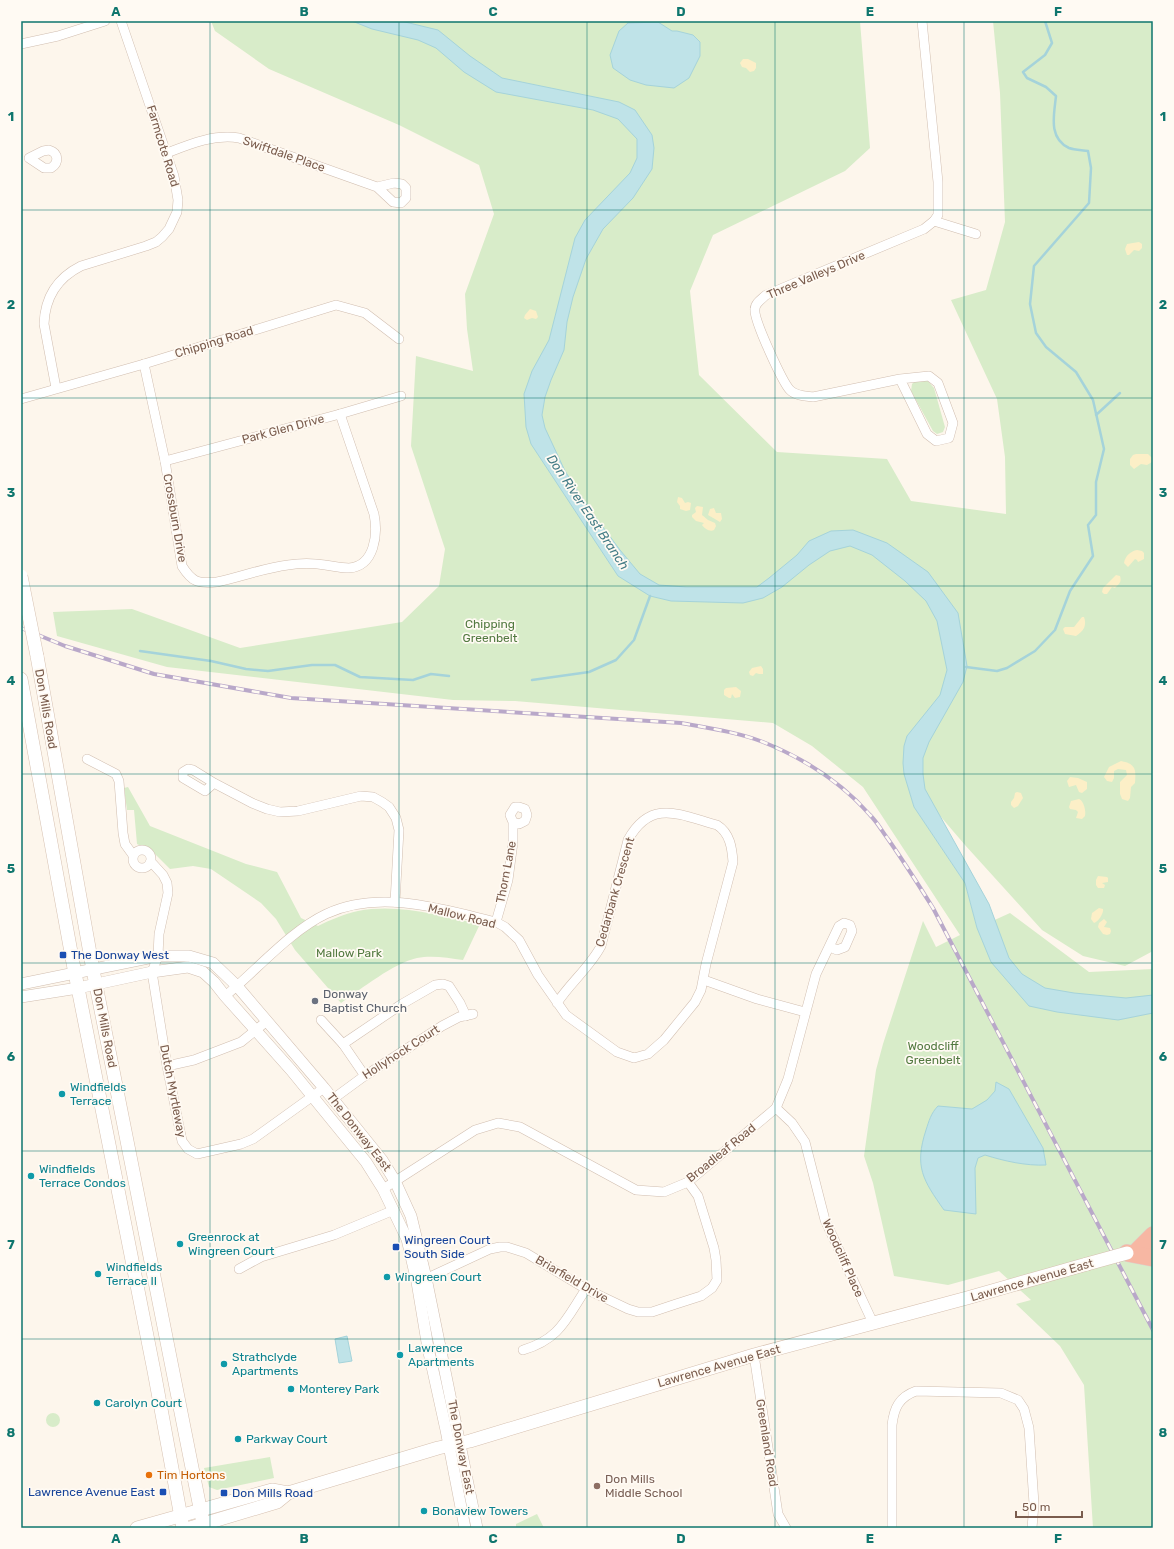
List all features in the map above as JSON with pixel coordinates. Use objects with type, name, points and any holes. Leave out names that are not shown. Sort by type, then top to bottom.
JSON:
[{"type":"highway","points":[[1153,1235],[1139,1250],[1153,1258]]},
{"type":"main road","name":"Don Mills Road","points":[[21,574],[93,970],[97,984],[203,1526]]},
{"type":"main road","name":"Don Mills Road","points":[[21,679],[75,974],[154,1371],[182,1522]]},
{"type":"main road","name":"Lawrence Avenue East","points":[[137,1528],[182,1522],[200,1510],[272,1490],[288,1492],[754,1355],[1139,1250]]},
{"type":"main road","name":"Lawrence Avenue East","points":[[190,1528],[203,1526],[277,1502],[288,1492]]},
{"type":"street","points":[[21,44],[58,36],[105,21]]},
{"type":"street","name":"Farmcote Road","points":[[56,388],[44,324],[45,313],[50,295],[69,272],[94,262],[156,242],[169,229],[177,212],[177,188],[121,21]]},
{"type":"street","points":[[922,21],[938,182],[938,215],[934,221],[976,234]]},
{"type":"street","name":"Swiftdale Place","points":[[166,153],[215,137],[233,137],[254,142],[376,187]]},
{"type":"street","name":"Three Valleys Drive","points":[[900,379],[927,434],[936,441],[949,438],[953,424],[938,383],[929,376],[900,379],[813,397],[802,396],[791,391],[783,380],[757,321],[754,309],[757,303],[766,295],[924,229],[934,221]]},
{"type":"street","name":"Chipping Road","points":[[21,399],[144,364],[336,305],[365,312],[399,339]]},
{"type":"street","name":"Crossburn Drive","points":[[144,364],[165,461],[181,560],[186,572],[193,580],[207,583],[216,582],[274,567],[298,564],[323,564],[342,568],[356,566],[366,559],[373,548],[376,535],[374,514],[340,414]]},
{"type":"street","name":"Park Glen Drive","points":[[165,461],[401,396]]},
{"type":"street","points":[[88,759],[116,774],[119,781],[125,844],[133,855],[133,862],[137,867],[145,867],[150,863],[151,857],[146,851],[140,850],[133,855]]},
{"type":"street","points":[[214,783],[260,806],[280,812],[298,811],[361,796],[373,798],[382,802],[389,807],[396,818],[399,830],[395,902]]},
{"type":"street","name":"Cedarbank Crescent","points":[[557,1003],[597,954],[601,946],[628,840],[640,822],[654,814],[668,812],[717,825],[724,829],[727,834],[732,852],[732,870],[706,964],[704,980]]},
{"type":"street","name":"Thorn Lane","points":[[496,922],[508,880],[513,842],[513,822]]},
{"type":"street","points":[[150,863],[153,864],[163,875],[167,883],[168,893],[159,934],[158,956],[152,972]]},
{"type":"street","name":"Mallow Road","points":[[225,996],[288,940],[326,914],[355,905],[381,902],[416,905],[496,922],[505,927],[519,940],[538,975],[566,1015],[617,1052],[634,1058],[648,1054],[664,1040],[695,1002],[704,980]]},
{"type":"street","name":"Broadleaf Road","points":[[383,1189],[475,1130],[498,1123],[520,1127],[636,1190],[664,1192],[688,1182],[776,1108],[788,1079],[816,974],[830,948]]},
{"type":"street","name":"The Donway East","points":[[93,970],[158,956],[189,956],[213,963],[238,986],[324,1088],[382,1160],[395,1181],[412,1216],[422,1280],[455,1444],[477,1528]]},
{"type":"street","name":"The Donway East","points":[[97,984],[152,972],[188,967],[203,972],[214,982],[313,1097],[366,1162],[394,1210],[422,1280]]},
{"type":"street","points":[[21,984],[93,970]]},
{"type":"street","name":"Dutch Myrtleway","points":[[152,972],[167,1066],[182,1141],[188,1149],[197,1154],[241,1144],[253,1139],[324,1088]]},
{"type":"street","points":[[704,980],[757,999],[805,1012]]},
{"type":"street","points":[[21,997],[97,984]]},
{"type":"street","name":"Hollyhock Court","points":[[333,1099],[365,1076],[442,1026],[459,1017],[470,1015],[449,986],[443,984],[435,985],[402,1004],[342,1044]]},
{"type":"street","points":[[321,1020],[342,1044],[365,1076]]},
{"type":"street","points":[[167,1066],[194,1060],[241,1042],[267,1021]]},
{"type":"street","name":"Woodcliff Place","points":[[776,1108],[792,1123],[805,1142],[825,1220],[873,1323]]},
{"type":"street","name":"Briarfield Drive","points":[[422,1280],[490,1249],[508,1247],[526,1252],[586,1289],[628,1309],[638,1312],[652,1312],[701,1296],[712,1288],[717,1280],[716,1260],[714,1248],[698,1196],[688,1182]]},
{"type":"street","points":[[239,1269],[261,1257],[334,1235],[394,1210]]},
{"type":"street","points":[[523,1350],[541,1343],[553,1335],[568,1320],[586,1289]]},
{"type":"street","name":"Greenland Road","points":[[754,1355],[778,1514],[786,1528]]},
{"type":"street","points":[[892,1528],[893,1415],[900,1400],[908,1394],[916,1391],[1001,1393],[1018,1400],[1024,1409],[1029,1428],[1034,1504],[1032,1528]]},
{"type":"street","name":"The Donway East","points":[[455,1444],[465,1528]]},
{"type":"green space","points":[[211,21],[860,21],[870,148],[845,171],[713,235],[690,291],[699,375],[777,452],[887,459],[911,501],[1006,514],[1005,457],[997,399],[951,300],[986,290],[1005,222],[1000,93],[993,21],[1153,21],[1153,951],[1125,966],[1083,956],[1042,930],[965,845],[905,775],[914,807],[965,883],[977,928],[1010,913],[1089,972],[1153,969],[1153,1528],[1093,1528],[1084,1385],[1060,1346],[1016,1304],[1031,1300],[999,1271],[948,1285],[894,1276],[873,1183],[864,1156],[876,1070],[923,921],[936,947],[960,935],[863,787],[812,746],[773,723],[515,701],[453,700],[167,667],[57,636],[53,612],[132,609],[240,648],[402,622],[439,586],[445,549],[411,446],[416,356],[473,371],[467,329],[465,294],[494,214],[479,165],[399,125],[269,69],[215,31]]},
{"type":"green space","points":[[916,380],[927,380],[934,388],[945,427],[943,432],[937,434],[933,431],[911,391],[912,384]]},
{"type":"green space","name":"Mallow Park","points":[[128,787],[150,826],[246,864],[277,872],[301,918],[318,926],[337,917],[353,912],[373,909],[404,909],[480,924],[463,960],[428,957],[408,961],[378,977],[341,1003],[295,950],[276,919],[261,903],[211,869],[193,866],[170,869],[153,852],[137,844],[134,810],[127,810],[124,788]]},
{"type":"green space","points":[[53,1413],[58,1415],[60,1420],[58,1425],[53,1427],[48,1425],[46,1420],[48,1415]]},
{"type":"green space","points":[[270,1457],[274,1478],[217,1490],[209,1487],[204,1468]]},
{"type":"green space","points":[[537,1514],[544,1528],[516,1528],[516,1524]]},
{"type":"sand","points":[[743,59],[748,59],[756,63],[756,68],[754,71],[750,72],[746,68],[742,67],[740,63]]},
{"type":"sand","points":[[1139,242],[1142,244],[1142,248],[1139,251],[1134,250],[1127,255],[1125,249],[1127,244]]},
{"type":"sand","points":[[530,309],[536,311],[538,317],[536,319],[532,318],[527,320],[524,318]]},
{"type":"sand","points":[[1136,454],[1148,454],[1152,458],[1152,462],[1147,465],[1141,464],[1134,469],[1130,465],[1130,459]]},
{"type":"sand","points":[[678,497],[682,498],[685,503],[691,503],[690,510],[686,511],[680,509],[677,502]]},
{"type":"sand","points":[[697,506],[703,507],[702,515],[715,523],[716,526],[714,530],[711,531],[706,529],[702,525],[704,523],[696,521],[692,517],[692,515],[696,512],[695,508]]},
{"type":"sand","points":[[714,508],[716,513],[721,513],[722,519],[720,522],[708,515],[710,509]]},
{"type":"sand","points":[[1137,550],[1144,553],[1144,559],[1138,562],[1135,559],[1128,567],[1124,563],[1127,556],[1133,551]]},
{"type":"sand","points":[[1116,575],[1120,576],[1120,583],[1115,588],[1112,587],[1107,594],[1104,594],[1102,592],[1103,588]]},
{"type":"sand","points":[[1082,617],[1084,617],[1085,623],[1081,632],[1076,636],[1065,634],[1063,629],[1065,627],[1074,627]]},
{"type":"sand","points":[[761,666],[763,669],[763,674],[756,673],[753,676],[750,675],[749,672],[752,668]]},
{"type":"sand","points":[[736,687],[741,691],[740,697],[735,698],[732,694],[731,698],[729,698],[724,695],[724,690],[726,688]]},
{"type":"sand","points":[[1121,761],[1130,764],[1135,771],[1135,783],[1131,787],[1130,798],[1128,801],[1122,799],[1120,794],[1120,782],[1127,775],[1126,770],[1118,769],[1114,771],[1114,778],[1112,782],[1107,781],[1104,777],[1109,767]]},
{"type":"sand","points":[[1070,777],[1078,778],[1087,782],[1087,789],[1082,793],[1079,792],[1076,785],[1069,787],[1067,781]]},
{"type":"sand","points":[[1015,793],[1021,793],[1023,798],[1018,806],[1014,808],[1011,805],[1011,802]]},
{"type":"sand","points":[[1081,800],[1085,809],[1085,816],[1082,819],[1076,818],[1078,812],[1070,809],[1069,807],[1071,801]]},
{"type":"sand","points":[[1098,876],[1108,878],[1108,882],[1102,883],[1105,885],[1104,888],[1098,888],[1096,885]]},
{"type":"sand","points":[[1099,908],[1103,909],[1103,913],[1094,923],[1091,919],[1092,913]]},
{"type":"sand","points":[[1104,919],[1107,922],[1104,927],[1110,928],[1111,931],[1110,934],[1107,935],[1103,934],[1098,927],[1099,923]]},
{"type":"water","name":"Don River East Branch","points":[[352,21],[401,21],[438,30],[470,56],[502,78],[619,102],[635,110],[652,135],[654,148],[652,169],[633,198],[603,229],[586,259],[573,297],[567,322],[564,350],[545,397],[542,415],[545,428],[565,471],[588,507],[620,550],[640,574],[659,585],[686,587],[757,587],[797,555],[809,541],[831,531],[853,530],[887,543],[928,572],[958,613],[967,666],[963,682],[929,742],[923,758],[925,789],[989,904],[1009,958],[1022,974],[1045,988],[1074,993],[1126,998],[1153,995],[1153,1013],[1118,1020],[1057,1012],[1029,1006],[991,962],[977,928],[965,883],[914,807],[904,774],[904,746],[907,736],[940,695],[947,670],[937,621],[926,601],[905,581],[872,555],[850,546],[830,551],[809,565],[782,587],[763,598],[743,603],[671,601],[650,596],[618,576],[531,444],[526,427],[524,394],[532,371],[549,340],[575,238],[585,220],[630,173],[637,158],[637,139],[618,119],[593,110],[496,92],[464,72],[436,48],[418,40],[372,29]]},
{"type":"water","points":[[658,22],[672,31],[693,35],[700,42],[700,56],[689,78],[674,88],[646,85],[630,80],[613,68],[610,55],[619,31],[628,23]]},
{"type":"water","points":[[996,1082],[1009,1089],[1043,1148],[1046,1165],[1015,1163],[985,1155],[978,1158],[975,1168],[976,1214],[944,1210],[926,1181],[921,1164],[922,1143],[930,1117],[938,1106],[972,1109],[987,1100],[995,1091]]},
{"type":"water","points":[[347,1336],[352,1361],[339,1363],[335,1339]]},
{"type":"waterway","points":[[966,667],[997,671],[1007,668],[1035,651],[1055,630],[1070,591],[1093,556],[1088,525],[1096,515],[1096,482],[1104,449],[1093,400],[1076,372],[1046,347],[1036,333],[1030,304],[1034,266],[1089,203],[1091,168],[1088,151],[1069,148],[1062,144],[1055,132],[1054,111],[1056,96],[1046,87],[1027,78],[1023,72],[1045,55],[1052,43],[1045,21]]},
{"type":"waterway","points":[[1096,415],[1120,393]]},
{"type":"waterway","points":[[532,680],[589,672],[616,660],[634,640],[650,596]]},
{"type":"waterway","points":[[140,651],[211,661],[246,669],[268,671],[312,665],[335,665],[360,677],[413,680],[431,674],[449,676]]},
{"type":"railway","points":[[21,628],[65,646],[154,674],[291,698],[681,723],[722,731],[763,742],[778,748],[821,772],[847,792],[873,818],[900,856],[933,908],[1153,1330]]},
{"type":"place","name":"The Donway West","points":[[63,955]]},
{"type":"place","name":"Donway Baptist Church","points":[[315,1001]]},
{"type":"place","name":"Windfields Terrace","points":[[62,1094]]},
{"type":"place","name":"Windfields Terrace Condos","points":[[31,1176]]},
{"type":"place","name":"Greenrock at Wingreen Court","points":[[180,1244]]},
{"type":"place","name":"Wingreen Court South Side","points":[[396,1247]]},
{"type":"place","name":"Windfields Terrace II","points":[[98,1274]]},
{"type":"place","name":"Wingreen Court","points":[[387,1277]]},
{"type":"place","name":"Lawrence Apartments","points":[[400,1355]]},
{"type":"place","name":"Strathclyde Apartments","points":[[224,1364]]},
{"type":"place","name":"Monterey Park","points":[[291,1389]]},
{"type":"place","name":"Carolyn Court","points":[[97,1403]]},
{"type":"place","name":"Parkway Court","points":[[238,1439]]},
{"type":"place","name":"Tim Hortons","points":[[149,1475]]},
{"type":"place","name":"Don Mills Middle School","points":[[597,1486]]},
{"type":"place","name":"Lawrence Avenue East","points":[[163,1492]]},
{"type":"place","name":"Don Mills Road","points":[[224,1493]]},
{"type":"place","name":"Bonaview Towers","points":[[424,1511]]},
{"type":"park label","name":"Chipping Greenbelt","points":[[490,631]]},
{"type":"park label","name":"Woodcliff Greenbelt","points":[[933,1053]]}]
